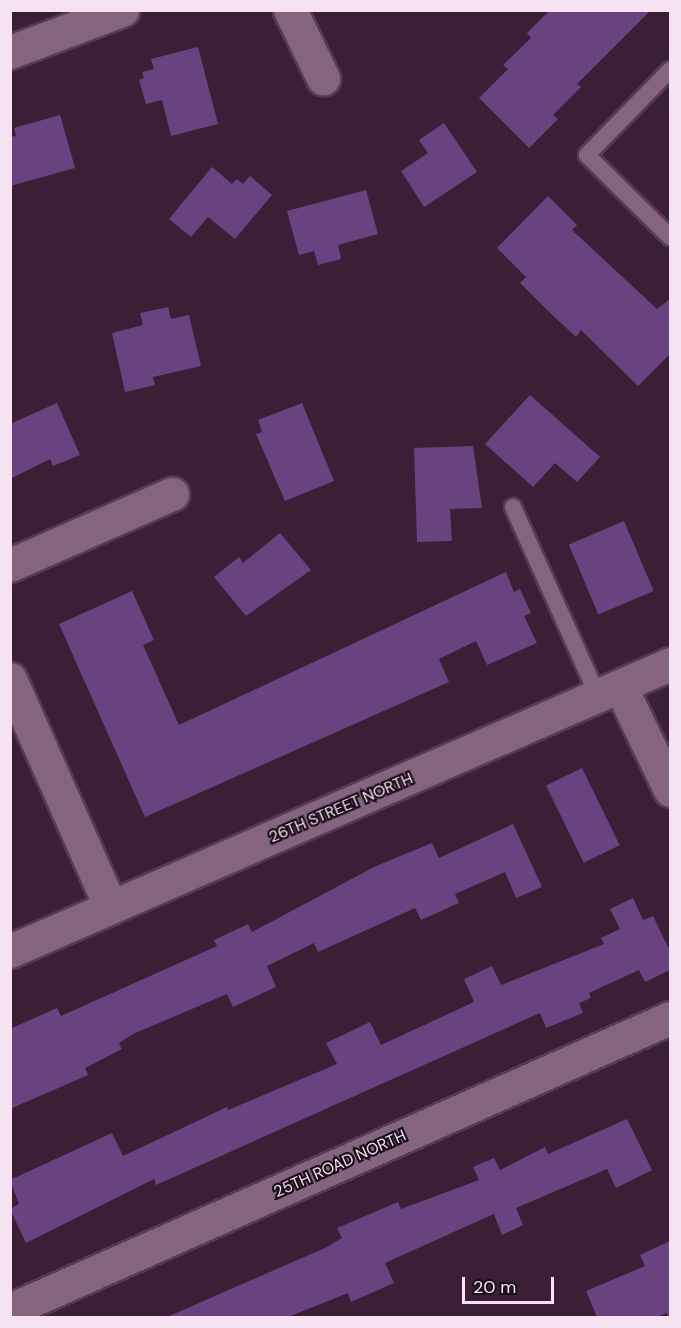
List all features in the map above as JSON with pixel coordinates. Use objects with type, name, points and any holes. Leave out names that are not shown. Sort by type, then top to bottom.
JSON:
[{"type":"street","points":[[10,52],[122,10]]},
{"type":"street","points":[[290,10],[323,78]]},
{"type":"street","points":[[10,565],[172,494]]},
{"type":"street","name":"26TH STREET NORTH","points":[[10,951],[110,906],[610,693],[670,664]]},
{"type":"street","points":[[10,680],[110,906]]},
{"type":"street","points":[[610,693],[670,790]]},
{"type":"street","name":"25TH ROAD NORTH","points":[[10,1310],[670,1018]]},
{"type":"lane","points":[[670,70],[587,155],[670,237]]},
{"type":"lane","points":[[513,507],[610,693]]},
{"type":"building","points":[[550,10],[651,10],[577,84],[581,87],[553,115],[558,119],[529,148],[479,98],[508,69],[503,65],[531,38],[527,33]]},
{"type":"building","points":[[198,47],[218,124],[171,136],[162,100],[146,104],[139,80],[144,78],[142,72],[154,69],[151,59]]},
{"type":"building","points":[[60,115],[75,168],[10,186],[10,137],[16,136],[14,128]]},
{"type":"building","points":[[444,123],[477,172],[424,207],[401,171],[428,153],[419,140]]},
{"type":"building","points":[[212,167],[232,184],[237,179],[243,184],[250,176],[272,195],[235,239],[208,217],[191,237],[169,219]]},
{"type":"building","points":[[366,190],[378,234],[338,245],[341,259],[318,265],[314,251],[299,255],[287,211]]},
{"type":"building","points":[[548,196],[577,225],[572,230],[657,309],[670,299],[670,354],[638,386],[581,330],[576,337],[546,309],[520,283],[526,277],[497,248]]},
{"type":"building","points":[[168,307],[171,319],[189,315],[201,366],[153,377],[155,385],[125,392],[112,333],[143,325],[140,313]]},
{"type":"building","points":[[530,395],[600,457],[577,482],[555,463],[533,487],[485,444]]},
{"type":"building","points":[[57,403],[80,455],[53,466],[50,459],[10,479],[10,424]]},
{"type":"building","points":[[302,403],[334,481],[285,501],[256,434],[262,432],[258,420]]},
{"type":"building","points":[[473,446],[482,508],[450,509],[452,541],[417,542],[414,448]]},
{"type":"building","points":[[624,521],[654,591],[598,614],[569,544]]},
{"type":"building","points":[[280,533],[311,570],[246,616],[214,577],[239,557],[243,563]]},
{"type":"building","points":[[506,572],[514,592],[520,589],[531,613],[524,616],[537,643],[487,665],[476,641],[439,659],[449,682],[145,817],[59,624],[132,591],[154,640],[143,645],[179,725]]},
{"type":"building","points":[[582,768],[620,845],[584,863],[546,786]]},
{"type":"building","points":[[513,824],[542,887],[516,898],[505,872],[455,894],[459,903],[421,920],[415,908],[318,952],[314,943],[267,966],[276,987],[233,1007],[227,994],[133,1034],[119,1043],[122,1049],[85,1068],[88,1075],[10,1109],[10,1029],[57,1008],[61,1016],[217,946],[214,940],[248,924],[252,932],[376,866],[432,843],[439,858]]},
{"type":"building","points":[[633,898],[643,920],[653,916],[670,951],[670,970],[645,982],[639,970],[589,993],[591,998],[579,1003],[583,1013],[546,1028],[540,1013],[156,1185],[154,1179],[26,1243],[10,1209],[19,1204],[10,1180],[112,1133],[123,1156],[227,1107],[228,1110],[337,1064],[326,1043],[370,1022],[381,1045],[474,1002],[464,979],[492,966],[501,985],[604,944],[601,938],[620,929],[610,909]]},
{"type":"building","points":[[627,1119],[652,1170],[616,1188],[607,1169],[516,1208],[523,1225],[502,1235],[494,1214],[385,1263],[394,1283],[351,1302],[348,1293],[288,1317],[167,1317],[327,1247],[342,1238],[337,1228],[398,1202],[401,1209],[479,1180],[473,1167],[494,1158],[500,1170],[545,1147],[548,1154]]},
{"type":"building","points":[[670,1241],[670,1317],[666,1313],[657,1317],[597,1317],[586,1291],[645,1266],[640,1255]]}]
